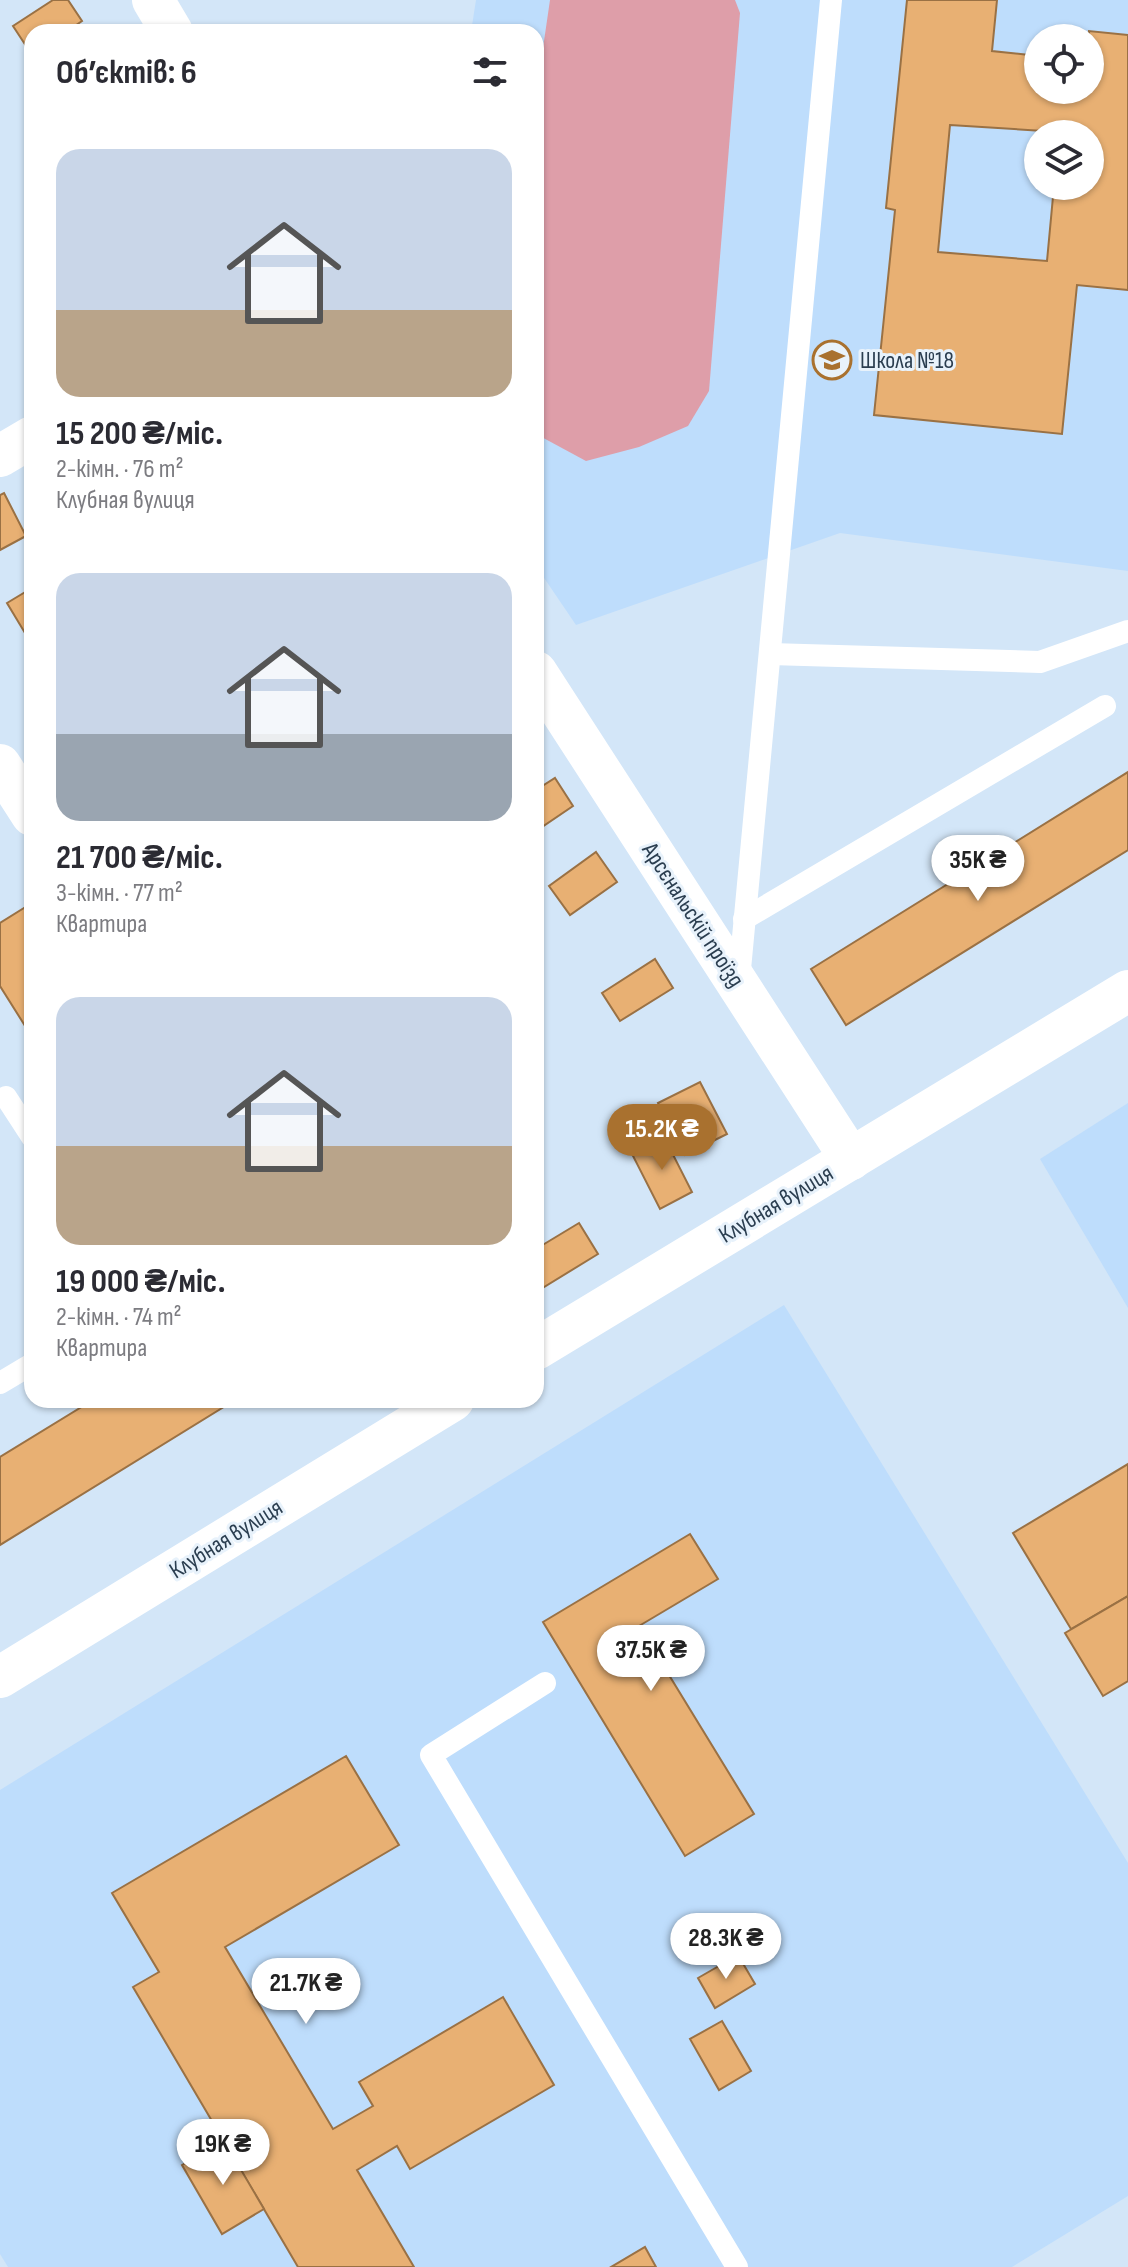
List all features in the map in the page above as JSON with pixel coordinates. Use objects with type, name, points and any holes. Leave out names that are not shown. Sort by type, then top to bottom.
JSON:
[{"type":"street","points":[[153,0],[167,24]]},
{"type":"street","points":[[0,456],[24,442]]},
{"type":"street","name":"Арсєнальскій проїзд","points":[[544,684],[851,1159]]},
{"type":"street","points":[[0,765],[24,802]]},
{"type":"street","name":"Клубная вулиця","points":[[544,1344],[1128,991]]},
{"type":"street","name":"Клубная вулиця","points":[[0,1677],[423,1408]]},
{"type":"lane","points":[[738,985],[831,0]]},
{"type":"lane","points":[[770,654],[1040,662],[1128,631]]},
{"type":"lane","points":[[744,919],[1105,706]]},
{"type":"lane","points":[[6,1097],[24,1125]]},
{"type":"lane","points":[[0,1383],[24,1369]]},
{"type":"lane","points":[[545,1683],[431,1755],[737,2267]]},
{"type":"shaded area","name":"Школа №18","points":[[476,0],[1128,0],[1128,571],[840,533],[576,625],[544,578],[544,24],[472,24]]},
{"type":"shaded area","points":[[550,0],[735,0],[740,13],[709,391],[688,426],[639,447],[586,461],[544,438],[544,41]]},
{"type":"shaded area","points":[[1128,1103],[1128,1308],[1040,1159]]},
{"type":"shaded area","points":[[784,1305],[1128,1863],[1128,2196],[1012,2267],[8,2267],[0,2254],[0,1790]]},
{"type":"building","points":[[53,0],[68,0],[82,21],[78,24],[24,24],[24,43],[13,26]]},
{"type":"building","points":[[907,0],[997,0],[992,51],[1024,54],[1024,104],[1104,104],[1104,33],[1128,35],[1128,290],[1077,285],[1062,434],[874,415],[895,210],[886,208]]},
{"type":"building","points":[[4,493],[24,537],[0,550],[0,495]]},
{"type":"building","points":[[24,593],[24,631],[7,603]]},
{"type":"building","points":[[1128,772],[1128,850],[846,1025],[811,969]]},
{"type":"building","points":[[555,778],[573,806],[544,826],[544,785]]},
{"type":"building","points":[[596,852],[617,882],[570,915],[549,886]]},
{"type":"building","points":[[24,908],[24,1024],[0,986],[0,923]]},
{"type":"building","points":[[655,959],[673,988],[620,1021],[602,993]]},
{"type":"building","points":[[700,1082],[727,1134],[685,1155],[658,1103]]},
{"type":"building","points":[[663,1135],[692,1192],[660,1209],[631,1152]]},
{"type":"building","points":[[579,1223],[598,1254],[544,1287],[544,1244]]},
{"type":"building","points":[[80,1408],[222,1408],[0,1545],[0,1457]]},
{"type":"building","points":[[1128,1464],[1128,1596],[1071,1629],[1013,1533]]},
{"type":"building","points":[[690,1534],[718,1579],[639,1626],[754,1814],[685,1856],[543,1622]]},
{"type":"building","points":[[1128,1596],[1128,1681],[1103,1696],[1065,1633]]},
{"type":"building","points":[[346,1756],[399,1845],[225,1947],[333,2129],[373,2106],[359,2082],[503,1997],[554,2085],[410,2169],[397,2146],[357,2170],[414,2267],[298,2267],[133,1987],[159,1972],[112,1893]]},
{"type":"building","points":[[738,1955],[755,1984],[715,2008],[698,1978]]},
{"type":"building","points":[[722,2021],[751,2071],[719,2090],[690,2039]]},
{"type":"building","points":[[224,2141],[264,2209],[222,2234],[182,2165]]},
{"type":"building","points":[[645,2247],[656,2267],[611,2267]]},
{"type":"place","name":"Школа №18","points":[[832,360]]}]
